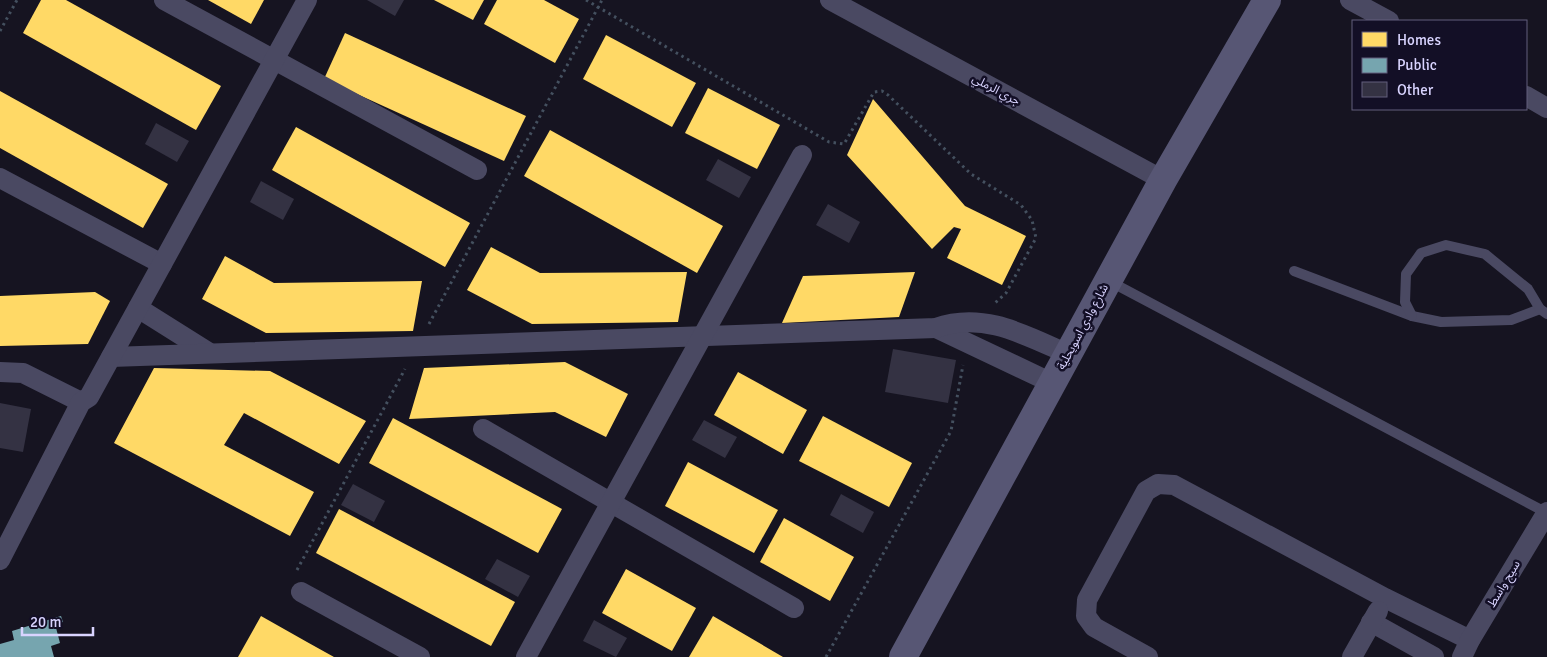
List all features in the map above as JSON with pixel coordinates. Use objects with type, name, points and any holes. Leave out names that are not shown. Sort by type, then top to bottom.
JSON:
[{"type":"street","points":[[164,0],[477,170]]},
{"type":"street","points":[[0,560],[81,402],[88,398],[307,0]]},
{"type":"street","name":"جري الرملي","points":[[830,0],[1163,180]]},
{"type":"street","name":"شارع وادي اسويحلية","points":[[904,657],[1163,180],[1267,0]]},
{"type":"street","points":[[1350,0],[1387,20]]},
{"type":"street","points":[[1527,97],[1547,108]]},
{"type":"street","points":[[526,657],[802,155]]},
{"type":"street","points":[[0,178],[162,264]]},
{"type":"street","points":[[138,308],[208,352]]},
{"type":"street","points":[[111,357],[208,352],[936,328],[962,322],[998,325],[1068,354]]},
{"type":"street","points":[[936,328],[1052,383]]},
{"type":"street","points":[[0,372],[23,373],[81,402]]},
{"type":"street","points":[[483,429],[794,608]]},
{"type":"street","points":[[1148,657],[1094,627],[1086,616],[1087,600],[1146,491],[1158,484],[1174,485],[1385,598],[1466,648]]},
{"type":"street","name":"سيج واسط","points":[[1466,648],[1547,513]]},
{"type":"street","points":[[301,592],[420,657]]},
{"type":"street","points":[[1352,657],[1385,598]]},
{"type":"street","points":[[1371,622],[1434,657]]},
{"type":"lane","points":[[1294,271],[1412,316],[1441,322],[1511,320],[1543,311],[1528,289],[1485,254],[1446,246],[1420,253],[1406,274],[1405,302],[1412,316]]},
{"type":"lane","points":[[1108,280],[1547,513]]},
{"type":"path","points":[[0,31],[17,0]]},
{"type":"path","points":[[586,0],[809,132]]},
{"type":"path","points":[[301,592],[288,587],[602,0]]},
{"type":"building: Homes","points":[[41,0],[66,0],[221,86],[196,130],[23,33]]},
{"type":"building: Homes","points":[[208,0],[264,0],[251,24]]},
{"type":"building: Homes","points":[[434,0],[484,0],[473,20]]},
{"type":"building: Homes","points":[[497,0],[544,0],[579,19],[555,63],[484,24]]},
{"type":"building: Homes","points":[[345,33],[526,116],[504,161],[324,79]]},
{"type":"building: Homes","points":[[606,35],[696,83],[672,127],[583,79]]},
{"type":"building: Homes","points":[[708,88],[780,125],[757,169],[685,133]]},
{"type":"building: Homes","points":[[0,91],[168,184],[143,228],[0,148]]},
{"type":"building: Homes","points":[[873,99],[965,206],[1026,236],[1002,285],[947,258],[961,229],[954,227],[932,249],[847,155]]},
{"type":"building: Homes","points":[[296,127],[470,223],[445,267],[272,170]]},
{"type":"building: Homes","points":[[550,130],[723,226],[697,273],[524,176]]},
{"type":"building: Homes","points":[[491,247],[540,273],[687,272],[678,322],[532,324],[467,290]]},
{"type":"building: Homes","points":[[225,256],[274,283],[422,281],[413,331],[266,333],[202,299]]},
{"type":"building: Homes","points":[[915,272],[899,317],[782,323],[803,276]]},
{"type":"building: Homes","points":[[95,292],[110,301],[88,344],[0,346],[0,296]]},
{"type":"building: Homes","points":[[565,362],[628,394],[606,437],[555,412],[409,419],[424,368]]},
{"type":"building: Homes","points":[[154,368],[270,371],[366,421],[339,464],[244,413],[224,445],[314,492],[290,536],[114,443]]},
{"type":"building: Homes","points":[[738,372],[807,410],[783,454],[714,415]]},
{"type":"building: Homes","points":[[823,416],[912,463],[889,507],[799,461]]},
{"type":"building: Homes","points":[[393,418],[562,509],[538,553],[369,463]]},
{"type":"building: Homes","points":[[688,462],[778,510],[754,553],[665,506]]},
{"type":"building: Homes","points":[[339,509],[515,602],[491,646],[316,553]]},
{"type":"building: Homes","points":[[784,518],[854,557],[830,601],[760,562]]},
{"type":"building: Homes","points":[[626,569],[696,608],[672,651],[602,613]]},
{"type":"building: Homes","points":[[261,616],[307,642],[334,657],[238,657]]},
{"type":"building: Homes","points":[[713,616],[783,657],[689,657]]},
{"type":"building: Public","points":[[61,616],[63,622],[55,624],[60,643],[51,646],[54,657],[0,657],[0,644],[14,640],[12,631]]},
{"type":"building: Other","points":[[367,0],[404,0],[395,16]]},
{"type":"building: Other","points":[[156,123],[189,141],[177,162],[145,144]]},
{"type":"building: Other","points":[[718,159],[751,177],[739,198],[706,180]]},
{"type":"building: Other","points":[[261,181],[294,199],[283,220],[250,202]]},
{"type":"building: Other","points":[[828,204],[860,222],[849,243],[816,225]]},
{"type":"building: Other","points":[[893,349],[956,360],[948,403],[885,392]]},
{"type":"building: Other","points":[[0,403],[31,409],[23,452],[0,448]]},
{"type":"building: Other","points":[[704,420],[737,437],[725,458],[692,440]]},
{"type":"building: Other","points":[[353,484],[385,501],[374,522],[341,505]]},
{"type":"building: Other","points":[[841,494],[874,512],[863,533],[830,515]]},
{"type":"building: Other","points":[[497,559],[530,576],[518,597],[485,579]]},
{"type":"building: Other","points":[[594,620],[627,638],[616,657],[583,641]]}]
